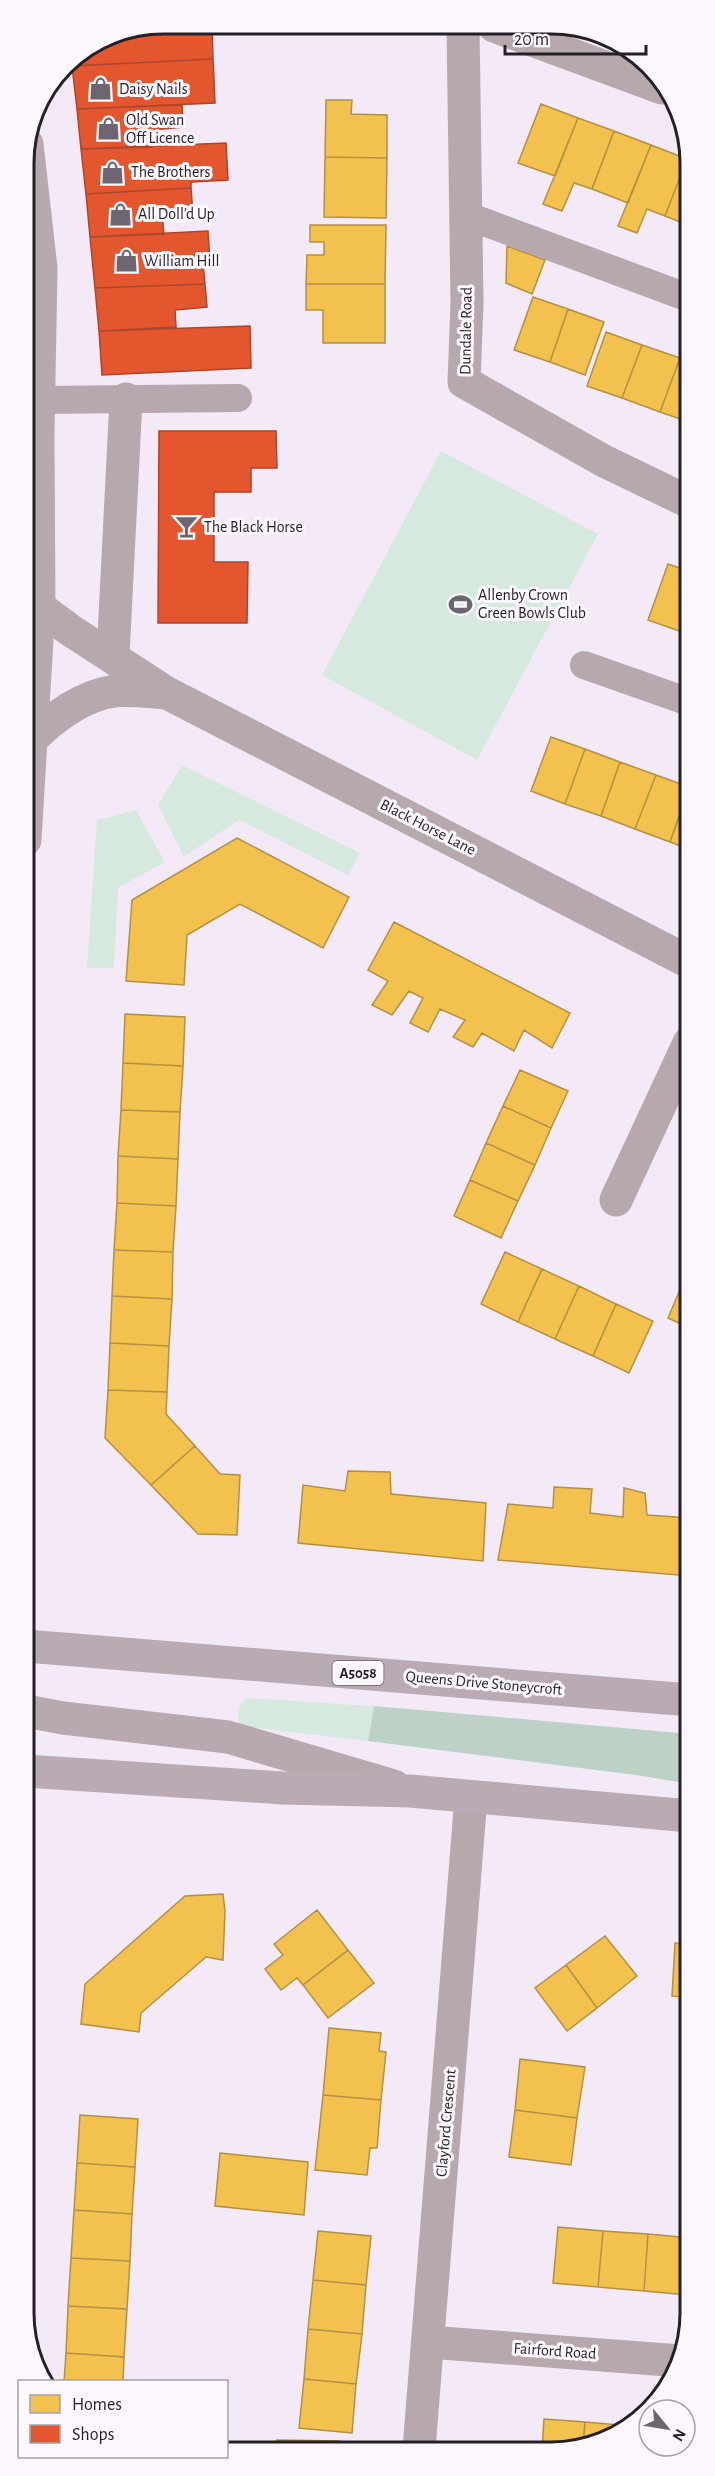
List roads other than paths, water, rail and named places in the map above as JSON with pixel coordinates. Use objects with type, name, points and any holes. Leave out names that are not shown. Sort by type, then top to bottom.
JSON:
[{"type":"highway","name":"Queens Drive Stoneycroft","points":[[34,1647],[680,1699]]},
{"type":"highway","points":[[34,1772],[283,1788],[410,1791],[680,1815]]},
{"type":"main road","points":[[35,311],[39,400],[39,606],[35,677]]},
{"type":"main road","points":[[34,1713],[228,1737],[410,1791]]},
{"type":"street","name":"Dundale Road","points":[[463,34],[467,303],[464,382],[604,461],[680,498]]},
{"type":"street","points":[[516,34],[654,85]]},
{"type":"street","points":[[113,657],[126,399]]},
{"type":"street","name":"Black Horse Lane","points":[[39,606],[70,630],[166,693],[680,957]]},
{"type":"street","name":"Black Horse Lane","points":[[35,736],[47,723],[98,695],[116,691],[166,693]]},
{"type":"street","points":[[616,1200],[680,1062]]},
{"type":"street","name":"Clayford Crescent","points":[[420,2442],[471,1797]]},
{"type":"street","name":"Fairford Road","points":[[428,2342],[672,2360]]},
{"type":"lane","points":[[465,215],[680,295]]},
{"type":"lane","points":[[39,400],[238,398]]},
{"type":"lane","points":[[584,665],[680,699]]},
{"type":"place","name":"Daisy Nails","points":[[101,89]]},
{"type":"place","name":"Old Swan Off Licence","points":[[108,129]]},
{"type":"place","name":"The Brothers","points":[[113,172]]},
{"type":"place","name":"All Doll'd Up","points":[[120,214]]},
{"type":"place","name":"William Hill","points":[[126,261]]},
{"type":"place","name":"The Black Horse","points":[[186,527]]},
{"type":"place","name":"Allenby Crown Green Bowls Club","points":[[460,604]]}]
